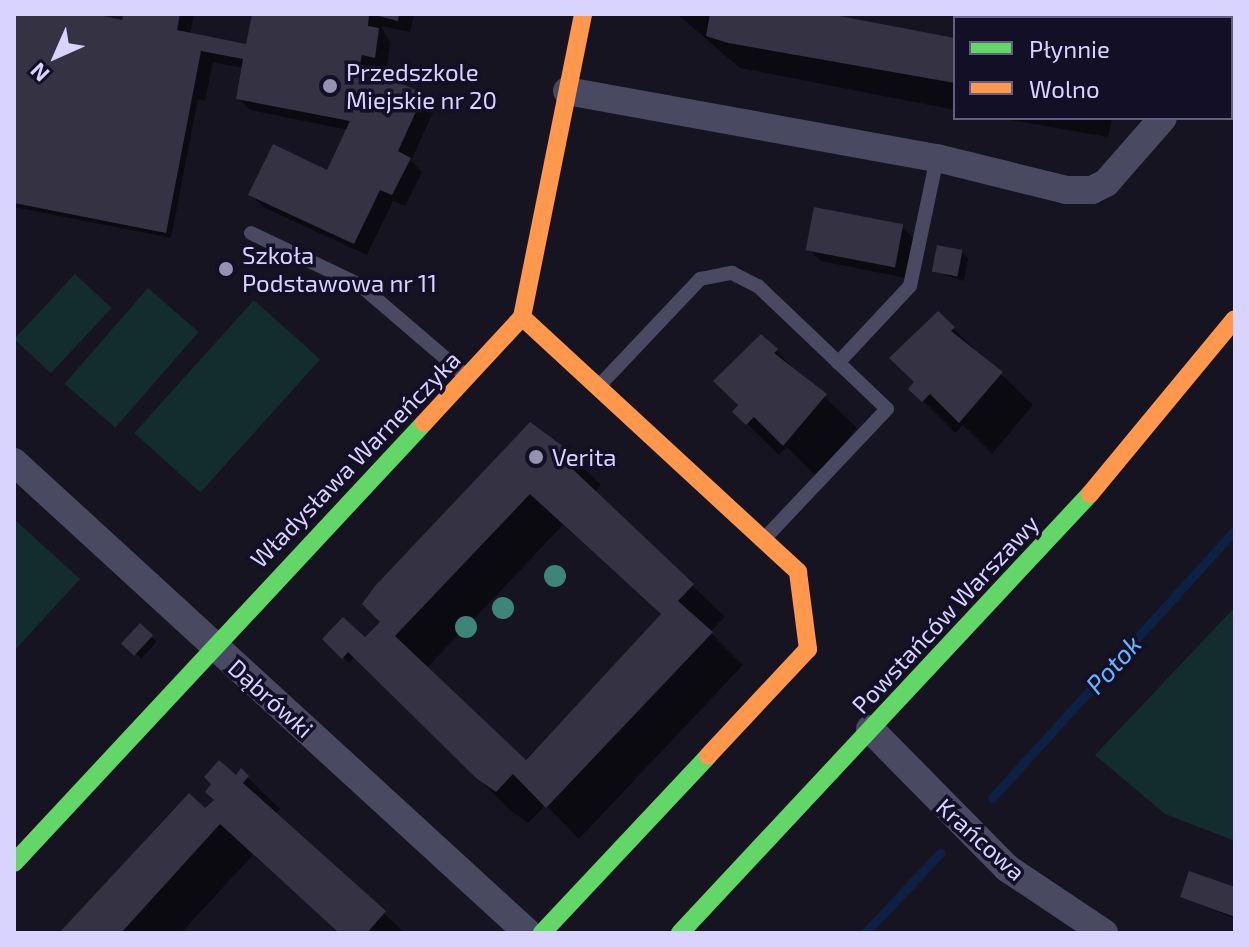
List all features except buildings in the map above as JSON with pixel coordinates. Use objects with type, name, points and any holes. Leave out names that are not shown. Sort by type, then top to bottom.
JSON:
[{"type":"street","points":[[542,933],[808,649],[798,572],[522,317],[583,14]]},
{"type":"street","points":[[567,91],[937,158],[1066,190],[1092,190],[1106,183],[1161,120]]},
{"type":"street","name":"Władysława Warneńczyka","points":[[14,863],[213,644],[522,317]]},
{"type":"street","name":"Powstańców Warszawy","points":[[680,933],[1098,486],[1235,319]]},
{"type":"street","name":"Dąbrówki","points":[[14,462],[528,933]]},
{"type":"street","name":"Krańcowa","points":[[870,729],[1007,868],[1104,933]]},
{"type":"lane","points":[[838,363],[910,286],[937,158]]},
{"type":"lane","points":[[251,233],[360,285],[466,376]]},
{"type":"lane","points":[[597,388],[700,279],[722,272],[758,286],[887,409],[763,540]]},
{"type":"green space","points":[[75,274],[112,308],[51,373],[14,339]]},
{"type":"green space","points":[[148,288],[199,332],[115,428],[65,384]]},
{"type":"green space","points":[[254,300],[320,360],[200,493],[134,433]]},
{"type":"green space","points":[[14,519],[80,579],[14,651]]},
{"type":"green space","points":[[1235,607],[1235,841],[1165,814],[1095,755]]},
{"type":"waterway","name":"Potok","points":[[992,798],[1235,530]]},
{"type":"waterway","name":"Potok","points":[[865,933],[940,853]]},
{"type":"traffic: fast","points":[[14,863],[424,423]]},
{"type":"traffic: fast","points":[[680,933],[1090,494]]},
{"type":"traffic: fast","points":[[542,933],[708,756]]},
{"type":"traffic: slow","points":[[424,423],[522,317],[583,14]]},
{"type":"traffic: slow","points":[[522,317],[798,572],[808,649],[708,756]]},
{"type":"traffic: slow","points":[[1090,494],[1235,319]]},
{"type":"place","name":"Przedszkole Miejskie nr 20","points":[[330,86]]},
{"type":"place","name":"Szkoła Podstawowa nr 11","points":[[226,269]]},
{"type":"place","name":"Verita","points":[[536,457]]}]
